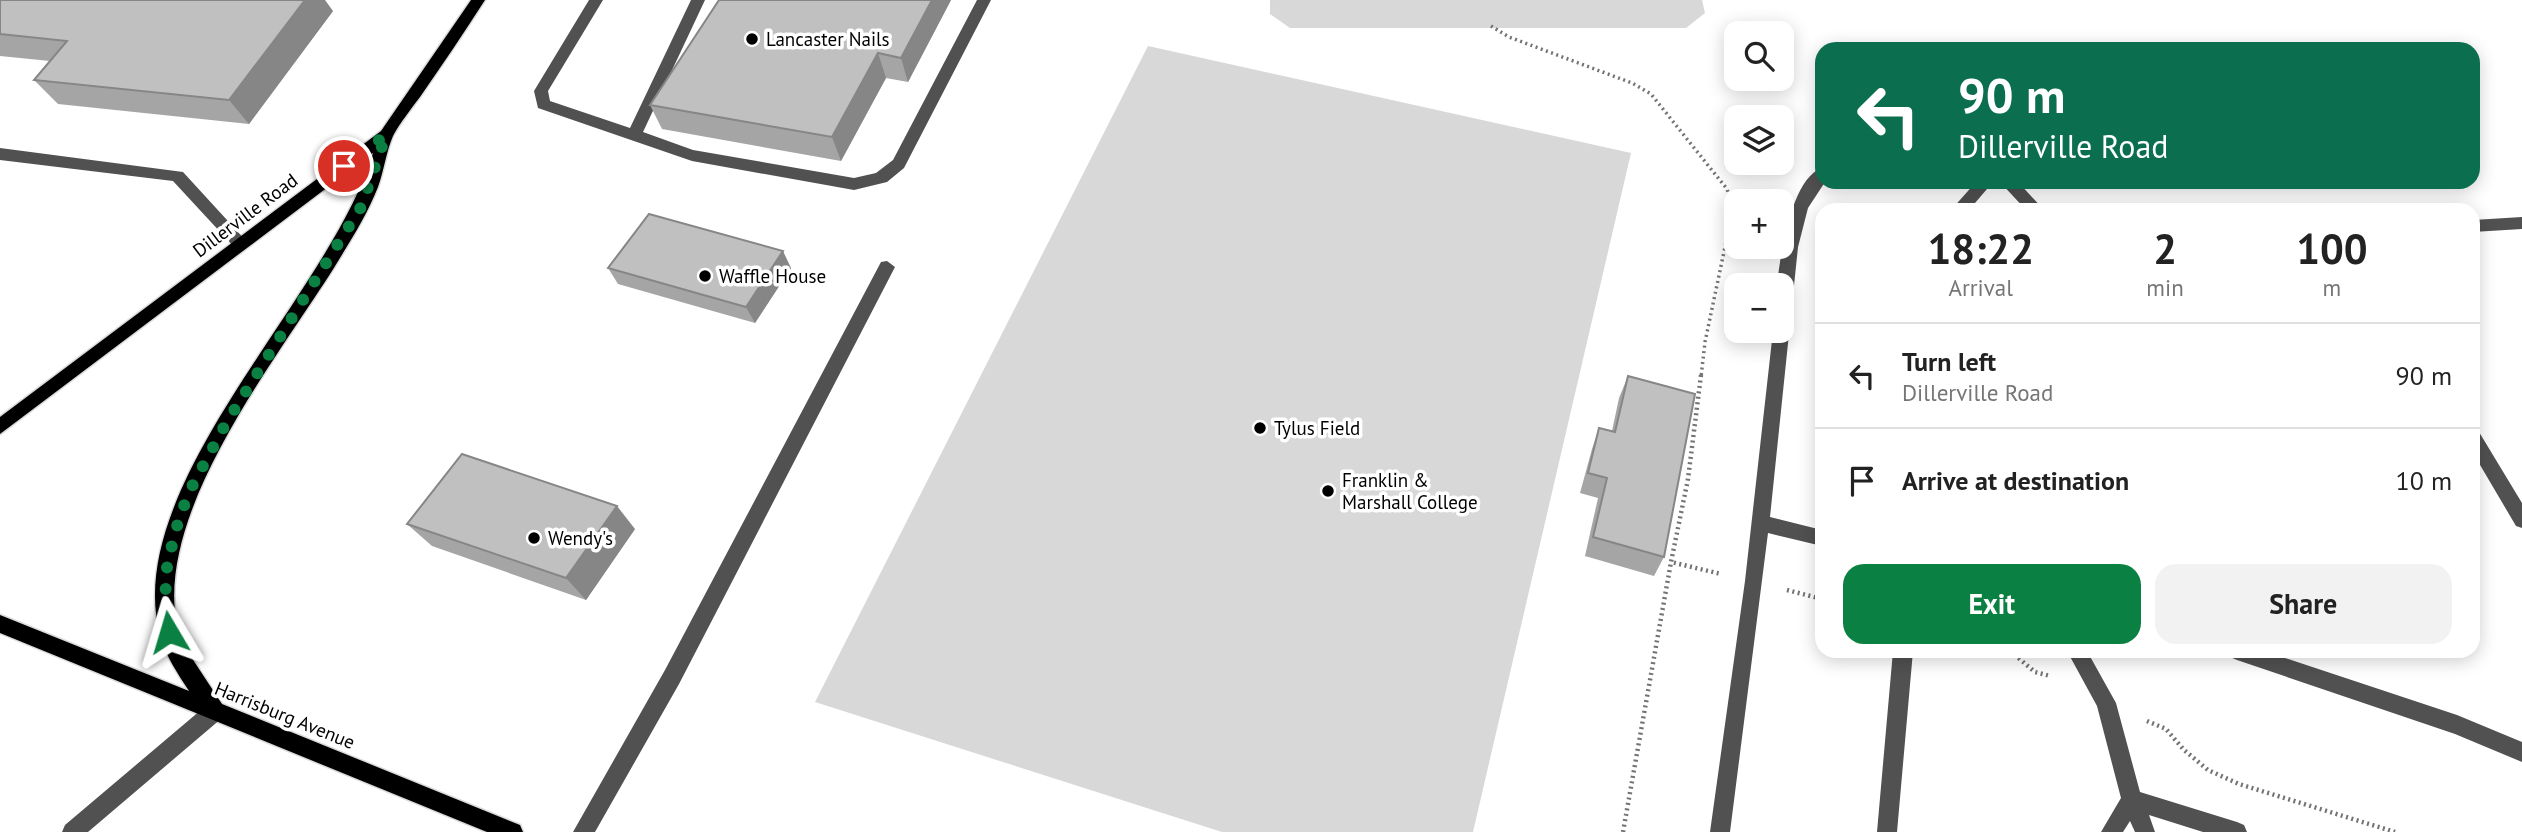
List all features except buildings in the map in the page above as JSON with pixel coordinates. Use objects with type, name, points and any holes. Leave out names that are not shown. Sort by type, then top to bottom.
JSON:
[{"type":"main road","name":"Dillerville Road","points":[[0,427],[386,135],[478,0]]},
{"type":"main road","points":[[215,711],[182,662],[169,632],[165,600],[167,567],[175,532],[188,494],[218,436],[361,207],[386,135]]},
{"type":"main road","name":"Harrisburg Avenue","points":[[0,625],[215,711],[488,827],[513,832]]},
{"type":"lane","points":[[596,0],[541,91],[543,104],[692,155],[854,184],[881,178],[899,164],[984,0]]},
{"type":"lane","points":[[634,135],[698,0]]},
{"type":"lane","points":[[0,154],[177,176],[241,244]]},
{"type":"lane","points":[[1787,273],[1792,226],[1815,182]]},
{"type":"lane","points":[[1966,203],[1978,189]]},
{"type":"lane","points":[[2015,189],[2029,203]]},
{"type":"lane","points":[[2480,226],[2522,223]]},
{"type":"lane","points":[[583,832],[671,677],[887,267]]},
{"type":"lane","points":[[1720,832],[1754,582],[1780,343]]},
{"type":"lane","points":[[2480,449],[2522,520]]},
{"type":"lane","points":[[1761,523],[1815,536]]},
{"type":"lane","points":[[1887,832],[1902,658]]},
{"type":"lane","points":[[2081,658],[2106,703],[2132,800],[2145,832]]},
{"type":"lane","points":[[2258,658],[2457,725],[2522,752]]},
{"type":"lane","points":[[72,832],[215,711]]},
{"type":"lane","points":[[2110,832],[2132,800]]},
{"type":"lane","points":[[2132,800],[2237,832]]},
{"type":"path","points":[[1491,26],[1509,37],[1632,83],[1651,94],[1727,189],[1733,209],[1705,342],[1688,479],[1623,832]]},
{"type":"path","points":[[1671,562],[1815,596]]},
{"type":"path","points":[[2019,658],[2035,671],[2166,729],[2184,750],[2208,770],[2239,784],[2395,832]]},
{"type":"shaded area","points":[[1270,0],[1702,0],[1705,13],[1686,28],[1290,28],[1270,14]]},
{"type":"shaded area","name":"Tylus Field","points":[[1148,46],[1631,153],[1473,832],[1222,832],[815,702]]},
{"type":"place","name":"Lancaster Nails","points":[[752,39]]},
{"type":"place","name":"Waffle House","points":[[705,276]]},
{"type":"place","name":"Tylus Field","points":[[1260,428]]},
{"type":"place","name":"Franklin & Marshall College","points":[[1328,491]]},
{"type":"place","name":"Wendy's","points":[[534,538]]},
{"type":"route","points":[[169,632],[165,600],[167,567],[188,494],[225,425],[361,207],[386,135],[344,166]]}]
